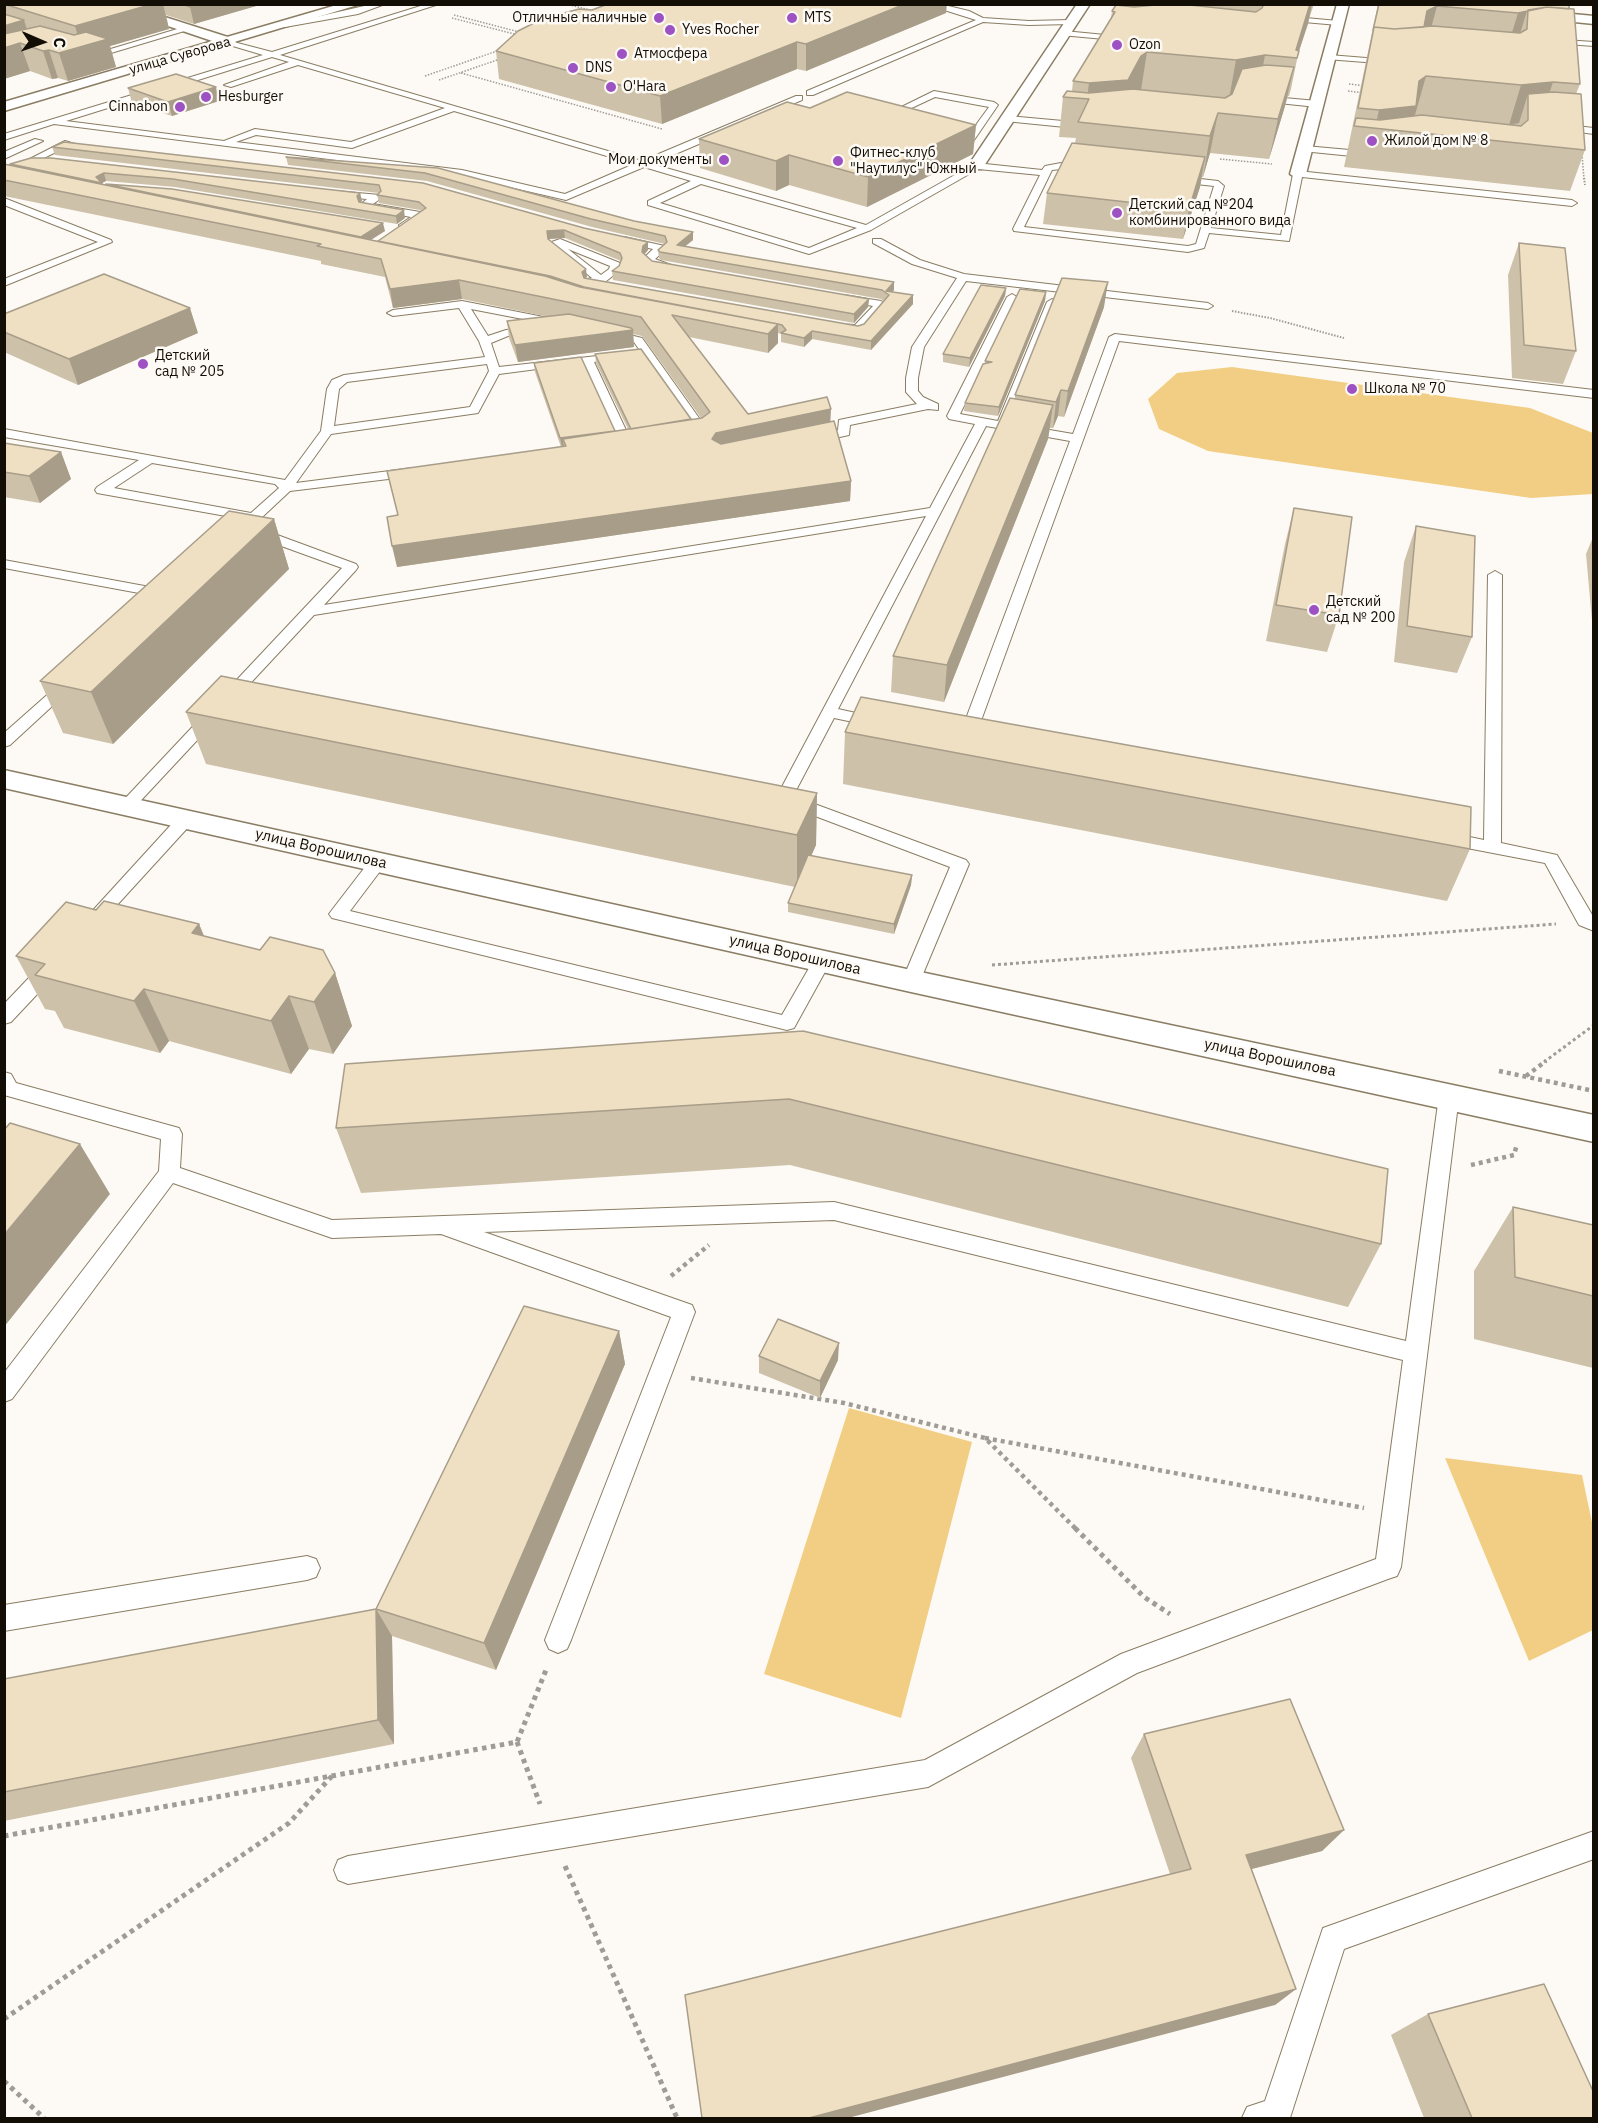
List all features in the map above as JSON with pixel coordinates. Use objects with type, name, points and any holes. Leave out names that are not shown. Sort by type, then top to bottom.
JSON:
[{"type":"street","points":[[109,4],[229,42]]},
{"type":"street","name":"улица Суворова","points":[[4,107],[355,4]]},
{"type":"street","points":[[976,166],[1084,4]]},
{"type":"street","points":[[1298,174],[1343,4]]},
{"type":"street","points":[[1515,13],[1593,20]]},
{"type":"street","name":"улица Ворошилова","points":[[4,779],[911,981],[1591,1126]]},
{"type":"lane","points":[[285,25],[358,12],[382,4]]},
{"type":"lane","points":[[928,4],[966,13],[982,20],[1029,23],[1138,38]]},
{"type":"lane","points":[[4,137],[420,9],[436,9]]},
{"type":"lane","points":[[1275,19],[1338,23]]},
{"type":"lane","points":[[810,93],[982,20]]},
{"type":"lane","points":[[83,59],[187,29]]},
{"type":"lane","points":[[1544,40],[1593,44]]},
{"type":"lane","points":[[229,42],[867,228]]},
{"type":"lane","points":[[1329,57],[1383,62],[1403,61]]},
{"type":"lane","points":[[228,85],[298,62]]},
{"type":"lane","points":[[889,124],[877,119],[934,94],[994,105],[967,144],[945,138]]},
{"type":"lane","points":[[55,122],[462,173],[566,197],[799,98]]},
{"type":"lane","points":[[1248,100],[1258,98],[1317,104]]},
{"type":"lane","points":[[780,106],[804,109]]},
{"type":"lane","points":[[226,143],[255,132],[352,145],[454,108]]},
{"type":"lane","points":[[1008,119],[1094,126]]},
{"type":"lane","points":[[1550,127],[1593,131]]},
{"type":"lane","points":[[4,156],[38,141]]},
{"type":"lane","points":[[54,160],[20,165],[65,144],[88,147]]},
{"type":"lane","points":[[1305,149],[1369,156],[1379,154]]},
{"type":"lane","points":[[701,180],[651,203],[809,251],[867,228],[976,166],[1046,173]]},
{"type":"lane","points":[[1060,166],[1218,184],[1219,186],[1200,246],[1188,249],[1018,229],[1046,173],[1048,168],[1060,166]]},
{"type":"lane","points":[[1205,230],[1285,238],[1298,174],[1572,203]]},
{"type":"lane","points":[[321,192],[377,197],[364,206],[420,215],[393,230]]},
{"type":"lane","points":[[4,201],[107,242],[4,284]]},
{"type":"lane","points":[[610,239],[650,257],[650,261],[657,265],[680,269]]},
{"type":"lane","points":[[877,241],[916,262],[963,277],[1208,306]]},
{"type":"lane","points":[[562,288],[597,281],[614,271],[616,265],[560,242],[554,243],[597,281],[617,286]]},
{"type":"lane","points":[[963,277],[918,347],[912,378],[912,392],[927,405],[953,416],[1003,423],[1078,439]]},
{"type":"lane","points":[[823,323],[858,329],[881,304],[834,296]]},
{"type":"lane","points":[[953,416],[1011,297]]},
{"type":"lane","points":[[1003,423],[1052,302]]},
{"type":"lane","points":[[327,431],[474,410],[493,365],[485,341],[462,304]]},
{"type":"lane","points":[[393,313],[462,304],[571,326],[506,333],[485,341]]},
{"type":"lane","points":[[594,330],[638,340],[703,432],[681,436]]},
{"type":"lane","points":[[967,740],[1115,337],[1593,394]]},
{"type":"lane","points":[[126,806],[351,567],[243,527],[286,488],[327,431],[333,389],[336,383],[344,380],[493,365],[587,360],[647,351]]},
{"type":"lane","points":[[587,360],[627,445]]},
{"type":"lane","points":[[800,441],[845,432],[843,423],[927,405]]},
{"type":"lane","points":[[911,981],[960,864],[784,798],[983,420]]},
{"type":"lane","points":[[4,432],[279,481],[286,488]]},
{"type":"lane","points":[[149,459],[102,490],[254,517]]},
{"type":"lane","points":[[286,488],[427,471]]},
{"type":"lane","points":[[310,611],[935,511]]},
{"type":"lane","points":[[4,564],[171,591],[149,610]]},
{"type":"lane","points":[[1492,847],[1495,576]]},
{"type":"lane","points":[[4,742],[81,672]]},
{"type":"lane","points":[[829,712],[898,726]]},
{"type":"lane","points":[[82,932],[186,819]]},
{"type":"lane","points":[[1434,835],[1551,859],[1589,923]]},
{"type":"lane","points":[[378,862],[338,914],[787,1023],[822,961]]},
{"type":"lane","points":[[4,1017],[59,958]]},
{"type":"lane","points":[[4,1392],[169,1173],[172,1134],[6,1087]]},
{"type":"lane","points":[[348,1870],[928,1773],[1130,1663],[1388,1567],[1449,1096]]},
{"type":"lane","points":[[169,1173],[332,1230],[834,1211],[1414,1353]]},
{"type":"lane","points":[[438,1226],[684,1312],[558,1640]]},
{"type":"lane","points":[[4,1618],[307,1568]]},
{"type":"lane","points":[[1258,2118],[1276,2114],[1333,1938],[1593,1845]]},
{"type":"path","points":[[566,4],[598,12]]},
{"type":"path","points":[[420,9],[436,9],[526,37]]},
{"type":"path","points":[[436,9],[531,35]]},
{"type":"path","points":[[387,88],[501,50]]},
{"type":"path","points":[[440,80],[504,57]]},
{"type":"path","points":[[461,73],[698,139]]},
{"type":"path","points":[[1347,91],[1364,93]]},
{"type":"path","points":[[986,965],[1589,923]]},
{"type":"path","points":[[1593,1025],[1526,1077],[1593,1091]]},
{"type":"path","points":[[1438,1173],[1514,1155],[1519,1137]]},
{"type":"path","points":[[645,1298],[746,1214]]},
{"type":"path","points":[[661,1373],[844,1402],[985,1438],[1395,1513]]},
{"type":"path","points":[[985,1438],[1144,1597],[1204,1636]]},
{"type":"path","points":[[558,1640],[517,1742],[551,1836],[677,2118]]},
{"type":"path","points":[[4,1836],[517,1742]]},
{"type":"path","points":[[4,2019],[289,1823],[332,1776]]},
{"type":"path","points":[[4,2081],[44,2118]]},
{"type":"shaded area","points":[[1232,367],[1530,408],[1593,433],[1593,494],[1531,498],[1208,451],[1159,429],[1148,399],[1177,373]]},
{"type":"shaded area","points":[[849,1408],[972,1442],[901,1718],[764,1674]]},
{"type":"shaded area","points":[[1445,1458],[1582,1475],[1593,1527],[1593,1630],[1529,1661]]},
{"type":"building","points":[[4,4],[153,4],[75,26]]},
{"type":"building","points":[[182,4],[198,4],[190,7]]},
{"type":"building","points":[[608,4],[905,4],[806,44],[797,42],[660,96],[496,51],[518,31],[542,19],[579,9],[592,10]]},
{"type":"building","points":[[1166,4],[1256,12],[1264,4],[1310,4],[1296,50],[1299,51],[1297,58],[1265,55],[1236,60],[1147,52],[1141,56],[1128,80],[1089,83],[1073,81],[1115,12],[1112,11],[1116,5],[1134,7]]},
{"type":"building","points":[[1379,4],[1569,4],[1569,9],[1547,7],[1518,13],[1437,6],[1427,11],[1424,27],[1394,29],[1374,27],[1373,30]]},
{"type":"building","points":[[1547,7],[1574,9],[1580,84],[1553,82],[1521,85],[1426,76],[1419,81],[1416,106],[1379,110],[1358,108],[1374,27],[1394,29],[1433,26],[1520,33],[1527,29],[1528,10]]},
{"type":"building","points":[[4,14],[24,20],[4,26]]},
{"type":"building","points":[[40,26],[74,35],[86,32],[108,39],[59,53],[43,51],[20,43],[4,48],[4,34]]},
{"type":"building","points":[[1266,65],[1294,67],[1278,119],[1218,113],[1210,136],[1078,122],[1089,99],[1063,97],[1067,91],[1089,93],[1133,89],[1225,98],[1232,94],[1242,69]]},
{"type":"building","points":[[176,74],[216,87],[168,102],[128,88]]},
{"type":"building","points":[[847,92],[976,125],[868,177],[789,155],[776,161],[699,139],[787,102],[810,108]]},
{"type":"building","points":[[1553,92],[1581,94],[1585,150],[1354,126],[1356,118],[1380,120],[1422,115],[1521,126],[1528,120],[1528,94]]},
{"type":"building","points":[[64,142],[423,183],[584,228],[648,242],[643,246],[642,252],[652,261],[869,299],[854,314],[612,271],[619,266],[622,258],[620,253],[564,230],[547,231],[548,239],[586,269],[582,272],[584,278],[858,326],[864,324],[889,295],[882,290],[660,252],[658,250],[667,242],[665,236],[591,219],[425,173],[286,157],[438,168],[634,221],[693,232],[677,245],[894,282],[886,291],[913,295],[871,341],[812,331],[804,338],[781,333],[786,330],[778,324],[584,287],[550,276],[378,241],[426,208],[419,202],[377,195],[381,191],[379,185],[52,147]]},
{"type":"building","points":[[1072,143],[1205,157],[1189,209],[1047,193]]},
{"type":"building","points":[[31,158],[51,158],[360,193],[357,196],[359,202],[404,210],[396,216],[173,179],[104,173],[96,177],[102,183],[10,164]]},
{"type":"building","points":[[4,164],[545,276],[580,287],[778,324],[768,334],[672,315],[748,414],[827,397],[831,409],[716,433],[712,439],[721,444],[834,421],[851,481],[392,546],[387,517],[398,515],[387,471],[566,446],[563,439],[702,418],[710,412],[641,317],[459,280],[390,289],[381,259],[317,246],[321,244],[4,180]]},
{"type":"building","points":[[106,184],[172,189],[383,223],[361,237]]},
{"type":"building","points":[[1519,243],[1565,248],[1576,351],[1524,345]]},
{"type":"building","points":[[104,274],[190,308],[69,359],[4,332],[4,314]]},
{"type":"building","points":[[1062,278],[1108,282],[1068,391],[1061,390],[1056,402],[1015,395]]},
{"type":"building","points":[[981,285],[1006,288],[970,358],[943,354]]},
{"type":"building","points":[[1020,289],[1046,292],[999,407],[965,403],[983,364],[992,362],[985,361]]},
{"type":"building","points":[[569,314],[633,330],[515,345],[507,321]]},
{"type":"building","points":[[641,349],[691,419],[631,429],[595,354]]},
{"type":"building","points":[[581,357],[615,431],[560,438],[534,363]]},
{"type":"building","points":[[1010,398],[1053,405],[947,665],[893,656]]},
{"type":"building","points":[[4,443],[61,452],[29,476],[4,472]]},
{"type":"building","points":[[1294,508],[1352,517],[1339,615],[1276,605]]},
{"type":"building","points":[[229,511],[274,519],[91,692],[40,681]]},
{"type":"building","points":[[1416,526],[1475,536],[1472,637],[1407,626]]},
{"type":"building","points":[[221,676],[817,793],[797,835],[186,712]]},
{"type":"building","points":[[861,697],[1471,807],[1470,849],[845,732]]},
{"type":"building","points":[[808,855],[912,875],[894,924],[788,903]]},
{"type":"building","points":[[104,901],[199,924],[192,933],[260,950],[270,937],[323,950],[335,973],[314,1002],[289,996],[271,1021],[144,989],[134,1001],[35,975],[45,964],[16,956],[66,902],[96,910]]},
{"type":"building","points":[[803,1031],[1388,1169],[1381,1244],[789,1099],[336,1128],[345,1064]]},
{"type":"building","points":[[10,1123],[80,1144],[4,1235],[4,1130]]},
{"type":"building","points":[[1513,1207],[1593,1225],[1593,1296],[1515,1277]]},
{"type":"building","points":[[524,1306],[619,1331],[484,1643],[376,1609]]},
{"type":"building","points":[[778,1319],[839,1343],[820,1381],[759,1356]]},
{"type":"building","points":[[376,1609],[378,1720],[4,1792],[4,1679]]},
{"type":"building","points":[[1290,1699],[1344,1830],[1246,1855],[1296,1989],[809,2118],[702,2118],[685,1995],[1191,1869],[1144,1734]]},
{"type":"building","points":[[1544,1984],[1593,2091],[1593,2118],[1472,2118],[1428,2014]]},
{"type":"place","name":"Отличные наличные","points":[[659,18]]},
{"type":"place","name":"MTS","points":[[792,18]]},
{"type":"place","name":"Yves Rocher","points":[[670,30]]},
{"type":"place","name":"Ozon","points":[[1117,45]]},
{"type":"place","name":"Атмосфера","points":[[622,54]]},
{"type":"place","name":"DNS","points":[[573,68]]},
{"type":"place","name":"O'Hara","points":[[611,87]]},
{"type":"place","name":"Hesburger","points":[[206,97]]},
{"type":"place","name":"Cinnabon","points":[[180,107]]},
{"type":"place","name":"Жилой дом № 8","points":[[1372,141]]},
{"type":"place","name":"Мои документы","points":[[724,160]]},
{"type":"place","name":"Фитнес-клуб \"Наутилус\" Южный","points":[[838,161]]},
{"type":"place","name":"Детский сад №204 комбинированного вида","points":[[1117,213]]},
{"type":"place","name":"Детский сад № 205","points":[[143,364]]},
{"type":"place","name":"Школа № 70","points":[[1352,389]]},
{"type":"place","name":"Детский сад № 200","points":[[1314,610]]}]
